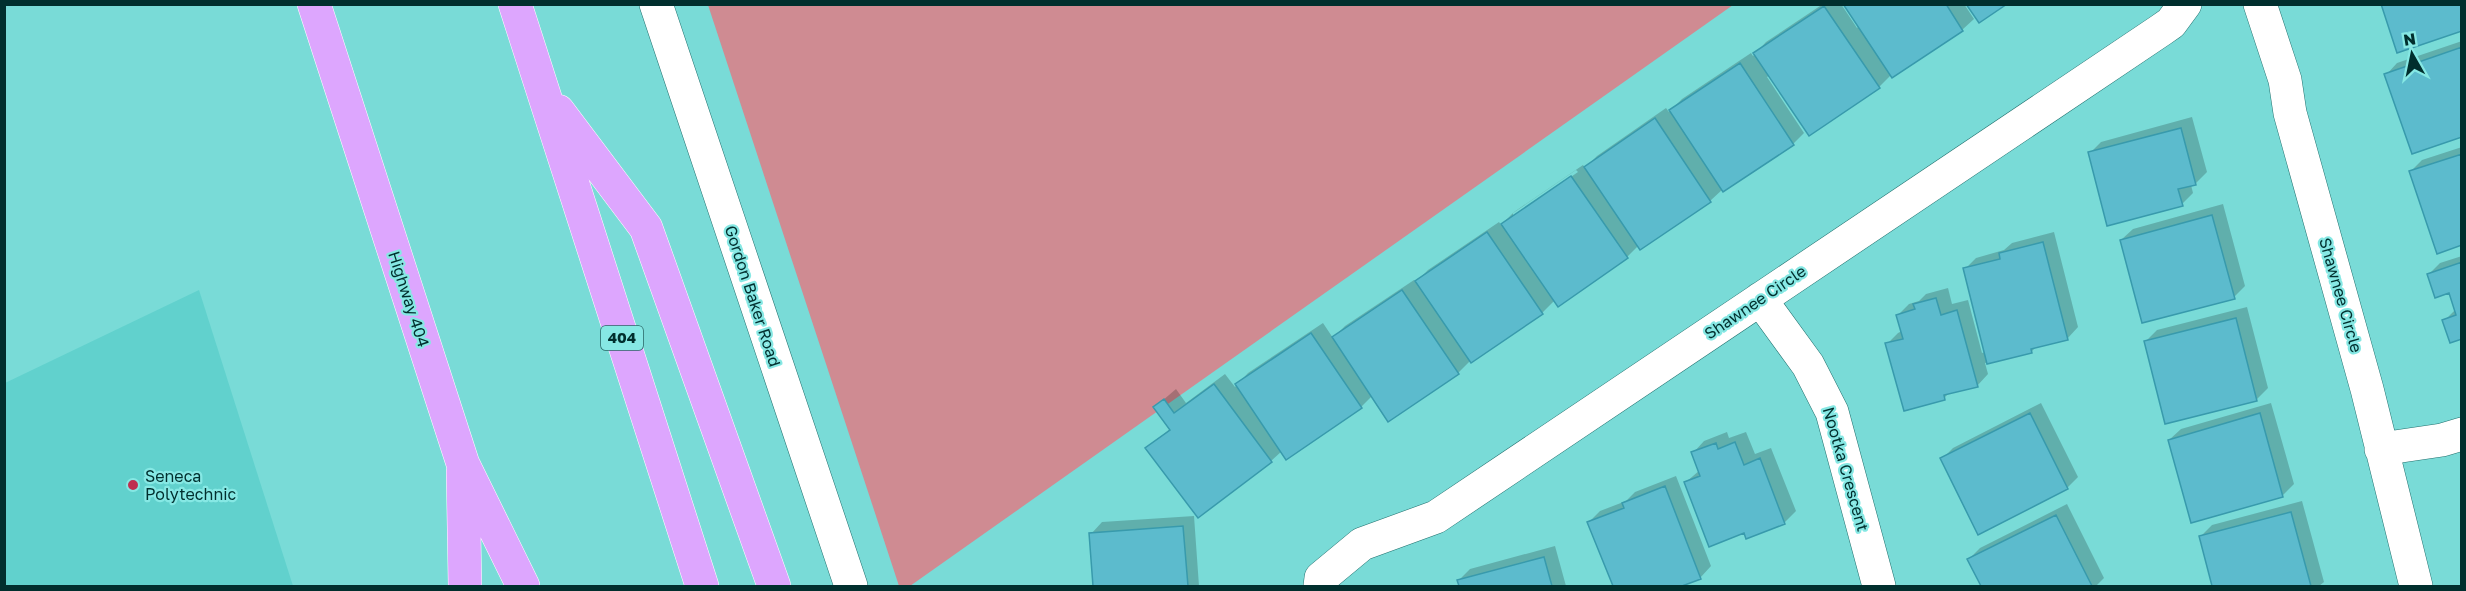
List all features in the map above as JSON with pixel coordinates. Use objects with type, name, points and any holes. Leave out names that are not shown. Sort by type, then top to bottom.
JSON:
[{"type":"highway","name":"Highway 404","points":[[314,4],[463,464],[523,586]]},
{"type":"highway","name":"404","points":[[515,4],[702,586]]},
{"type":"highway","points":[[543,90],[646,228],[774,586]]},
{"type":"highway","points":[[463,464],[465,586]]},
{"type":"street","name":"Gordon Baker Road","points":[[656,4],[851,586]]},
{"type":"street","name":"Shawnee Circle","points":[[1320,586],[1321,578],[1362,544],[1436,517],[2161,30],[2171,23],[2185,4]]},
{"type":"street","name":"Shawnee Circle","points":[[2260,4],[2285,80],[2290,113],[2367,389],[2416,586]]},
{"type":"street","name":"Nootka Crescent","points":[[1760,299],[1808,365],[1832,412],[1879,586]]},
{"type":"street","points":[[2381,449],[2442,440],[2462,434]]},
{"type":"shaded area","points":[[708,5],[1733,5],[910,586],[899,586]]},
{"type":"shaded area","name":"Seneca Polytechnic","points":[[199,290],[293,586],[5,586],[5,383]]},
{"type":"building","points":[[1843,4],[1946,4],[1963,31],[1892,78]]},
{"type":"building","points":[[1966,4],[2007,4],[1979,23]]},
{"type":"building","points":[[2381,4],[2462,4],[2462,31],[2397,53]]},
{"type":"building","points":[[1824,6],[1880,88],[1809,136],[1753,53]]},
{"type":"building","points":[[2462,47],[2462,137],[2412,154],[2384,74]]},
{"type":"building","points":[[1740,63],[1794,145],[1723,192],[1669,110]]},
{"type":"building","points":[[1655,118],[1711,202],[1640,250],[1584,167]]},
{"type":"building","points":[[2181,128],[2196,185],[2178,189],[2183,206],[2107,226],[2088,152]]},
{"type":"building","points":[[2462,154],[2462,245],[2437,254],[2409,171]]},
{"type":"building","points":[[1571,176],[1628,258],[1558,307],[1501,224]]},
{"type":"building","points":[[2212,215],[2235,299],[2142,323],[2120,240]]},
{"type":"building","points":[[1487,232],[1543,314],[1471,363],[1415,281]]},
{"type":"building","points":[[2043,242],[2068,340],[2031,349],[2032,353],[1987,364],[1963,268],[2000,259],[1999,253]]},
{"type":"building","points":[[2462,262],[2462,339],[2450,343],[2442,320],[2456,315],[2449,293],[2435,298],[2427,274]]},
{"type":"building","points":[[1402,290],[1459,374],[1388,422],[1332,337]]},
{"type":"building","points":[[1936,298],[1941,315],[1957,310],[1978,387],[1944,395],[1945,400],[1904,411],[1885,343],[1903,339],[1896,315],[1915,309],[1913,304]]},
{"type":"building","points":[[2236,318],[2257,401],[2165,424],[2144,341]]},
{"type":"building","points":[[1311,333],[1362,408],[1286,460],[1235,384]]},
{"type":"building","points":[[1214,384],[1272,462],[1198,518],[1145,448],[1170,430],[1153,407],[1164,399],[1174,413]]},
{"type":"building","points":[[2030,413],[2068,489],[1978,535],[1940,458]]},
{"type":"building","points":[[2260,413],[2283,497],[2191,523],[2168,440]]},
{"type":"building","points":[[1735,442],[1744,465],[1760,458],[1785,524],[1746,539],[1744,533],[1709,547],[1684,482],[1700,476],[1691,452],[1716,443],[1718,449]]},
{"type":"building","points":[[1665,486],[1701,579],[1682,586],[1613,586],[1587,522],[1624,508],[1622,503]]},
{"type":"building","points":[[2291,512],[2311,586],[2212,586],[2199,536]]},
{"type":"building","points":[[2056,515],[2092,586],[1981,586],[1967,559]]},
{"type":"building","points":[[1183,526],[1188,586],[1093,586],[1089,533]]},
{"type":"building","points":[[1544,557],[1552,586],[1459,586],[1457,580]]},
{"type":"place","name":"Seneca Polytechnic","points":[[133,485]]}]
